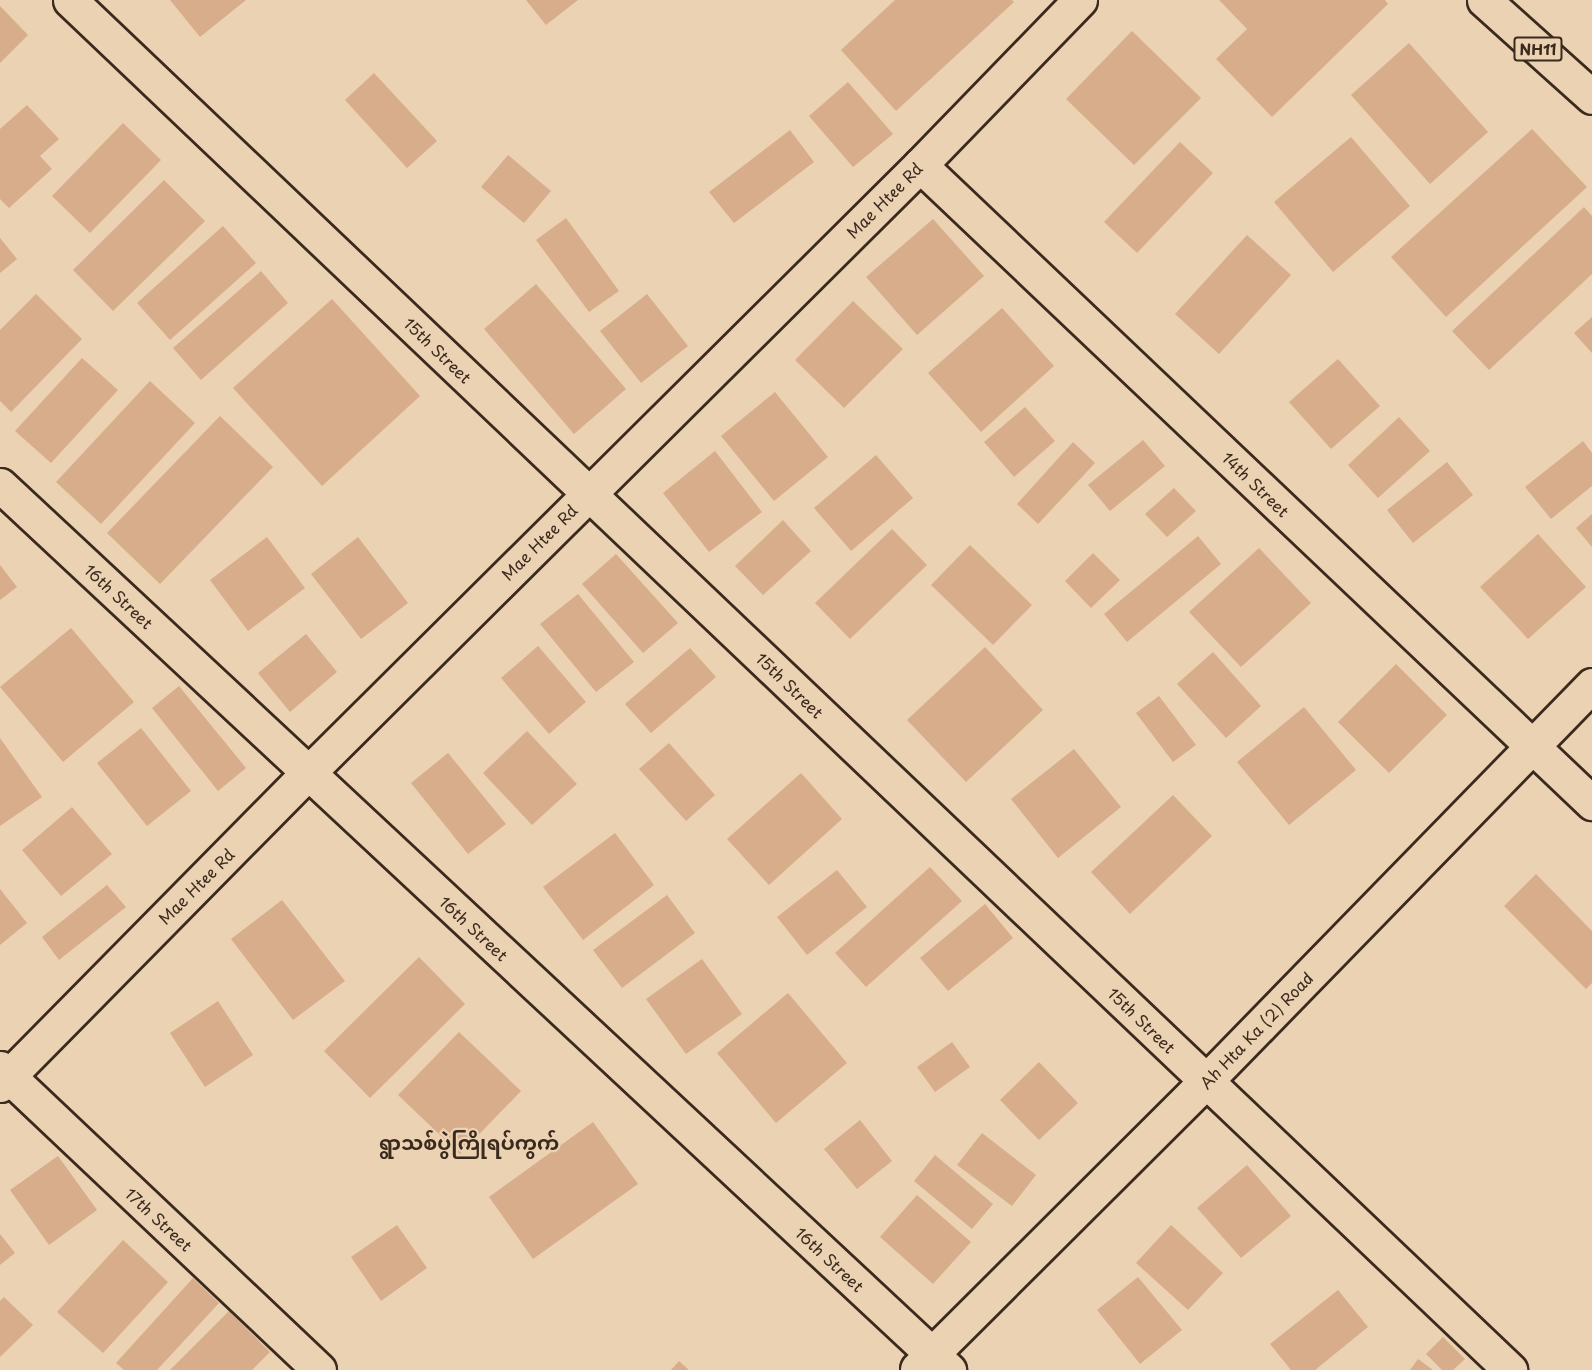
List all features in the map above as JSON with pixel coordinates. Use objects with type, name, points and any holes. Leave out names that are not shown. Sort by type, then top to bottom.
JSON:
[{"type":"main road","name":"15th Street","points":[[70,0],[1510,1370]]},
{"type":"main road","name":"Mae Htee Rd","points":[[3,1077],[920,165],[1080,0]]},
{"type":"main road","name":"NH11","points":[[1484,0],[1592,98]]},
{"type":"main road","name":"14th Street","points":[[920,165],[1592,802]]},
{"type":"main road","name":"16th Street","points":[[0,485],[308,773],[932,1365]]},
{"type":"main road","name":"Ah Hta Ka (2) Road","points":[[932,1365],[1592,685]]},
{"type":"main road","name":"17th Street","points":[[3,1077],[318,1370]]},
{"type":"building","points":[[170,0],[246,0],[200,37]]},
{"type":"building","points":[[526,0],[578,0],[546,25]]},
{"type":"building","points":[[895,0],[1012,0],[1014,2],[896,111],[841,50]]},
{"type":"building","points":[[1219,0],[1385,0],[1388,4],[1272,117],[1216,59],[1247,29]]},
{"type":"building","points":[[0,6],[28,35],[0,63]]},
{"type":"building","points":[[1132,31],[1201,98],[1134,165],[1066,99]]},
{"type":"building","points":[[1409,43],[1488,132],[1430,184],[1351,95]]},
{"type":"building","points":[[374,73],[437,141],[407,168],[345,100]]},
{"type":"building","points":[[848,82],[893,134],[853,167],[809,116]]},
{"type":"building","points":[[27,105],[59,139],[40,156],[52,169],[9,208],[0,199],[0,129]]},
{"type":"building","points":[[123,123],[161,160],[90,233],[52,196]]},
{"type":"building","points":[[1532,129],[1587,187],[1446,317],[1391,257]]},
{"type":"building","points":[[790,130],[814,162],[734,223],[709,192]]},
{"type":"building","points":[[1351,137],[1410,206],[1333,272],[1274,202]]},
{"type":"building","points":[[1180,142],[1213,173],[1137,253],[1104,222]]},
{"type":"building","points":[[508,155],[551,191],[524,223],[481,187]]},
{"type":"building","points":[[164,180],[205,221],[113,311],[73,270]]},
{"type":"building","points":[[1584,207],[1592,216],[1592,274],[1489,370],[1452,331]]},
{"type":"building","points":[[566,218],[619,291],[589,312],[536,240]]},
{"type":"building","points":[[933,219],[984,276],[917,335],[866,277]]},
{"type":"building","points":[[223,226],[256,263],[170,340],[137,303]]},
{"type":"building","points":[[1247,235],[1291,275],[1219,354],[1175,314]]},
{"type":"building","points":[[0,238],[17,259],[0,273]]},
{"type":"building","points":[[261,271],[288,303],[201,380],[173,348]]},
{"type":"building","points":[[536,284],[626,389],[574,434],[484,329]]},
{"type":"building","points":[[36,294],[82,339],[11,412],[0,401],[0,330]]},
{"type":"building","points":[[647,294],[688,346],[641,383],[600,331]]},
{"type":"building","points":[[332,299],[420,396],[322,486],[233,388]]},
{"type":"building","points":[[853,301],[903,349],[844,408],[795,360]]},
{"type":"building","points":[[1002,308],[1054,366],[981,432],[928,373]]},
{"type":"building","points":[[1592,317],[1592,353],[1574,333]]},
{"type":"building","points":[[82,358],[118,390],[51,463],[15,431]]},
{"type":"building","points":[[1338,359],[1380,406],[1331,449],[1289,402]]},
{"type":"building","points":[[150,381],[195,423],[101,524],[56,482]]},
{"type":"building","points":[[775,392],[828,457],[774,501],[721,436]]},
{"type":"building","points":[[1025,407],[1055,441],[1014,477],[984,442]]},
{"type":"building","points":[[220,416],[273,467],[160,584],[107,533]]},
{"type":"building","points":[[1399,417],[1430,451],[1378,498],[1348,465]]},
{"type":"building","points":[[1143,440],[1165,466],[1110,511],[1088,485]]},
{"type":"building","points":[[1583,441],[1592,453],[1592,486],[1551,519],[1525,487]]},
{"type":"building","points":[[1073,442],[1095,463],[1038,524],[1017,504]]},
{"type":"building","points":[[715,451],[762,512],[709,552],[663,493]]},
{"type":"building","points":[[876,455],[913,498],[851,551],[814,508]]},
{"type":"building","points":[[1447,462],[1473,495],[1413,543],[1387,510]]},
{"type":"building","points":[[1174,488],[1196,511],[1167,537],[1145,514]]},
{"type":"building","points":[[1592,514],[1592,547],[1576,528]]},
{"type":"building","points":[[783,520],[811,551],[763,595],[735,566]]},
{"type":"building","points":[[892,529],[927,565],[850,639],[815,603]]},
{"type":"building","points":[[1538,534],[1586,587],[1528,639],[1480,587]]},
{"type":"building","points":[[1198,536],[1221,564],[1127,642],[1104,614]]},
{"type":"building","points":[[267,537],[305,588],[248,631],[210,580]]},
{"type":"building","points":[[358,537],[408,603],[361,639],[311,574]]},
{"type":"building","points":[[970,545],[1032,605],[993,645],[931,585]]},
{"type":"building","points":[[1259,548],[1311,603],[1241,667],[1189,612]]},
{"type":"building","points":[[1093,553],[1120,580],[1091,608],[1065,581]]},
{"type":"building","points":[[616,554],[678,623],[643,653],[582,584]]},
{"type":"building","points":[[0,565],[17,587],[0,600]]},
{"type":"building","points":[[578,594],[634,662],[596,692],[540,624]]},
{"type":"building","points":[[71,628],[134,702],[63,762],[0,687]]},
{"type":"building","points":[[306,634],[337,672],[290,712],[258,673]]},
{"type":"building","points":[[538,646],[586,702],[549,734],[501,678]]},
{"type":"building","points":[[985,647],[1043,710],[966,782],[907,720]]},
{"type":"building","points":[[690,648],[716,677],[651,733],[625,704]]},
{"type":"building","points":[[1213,652],[1261,706],[1226,738],[1177,684]]},
{"type":"building","points":[[1396,664],[1447,715],[1389,773],[1338,722]]},
{"type":"building","points":[[179,686],[246,768],[218,791],[152,708]]},
{"type":"building","points":[[1159,696],[1196,745],[1173,762],[1136,713]]},
{"type":"building","points":[[1304,707],[1356,770],[1289,825],[1237,762]]},
{"type":"building","points":[[141,728],[191,791],[147,826],[97,763]]},
{"type":"building","points":[[527,731],[577,784],[532,825],[483,773]]},
{"type":"building","points":[[0,738],[42,797],[0,826]]},
{"type":"building","points":[[669,743],[715,795],[686,821],[639,769]]},
{"type":"building","points":[[1074,749],[1121,807],[1058,858],[1011,799]]},
{"type":"building","points":[[448,753],[506,824],[468,854],[411,783]]},
{"type":"building","points":[[801,773],[842,819],[769,885],[727,839]]},
{"type":"building","points":[[1173,795],[1212,836],[1130,914],[1091,872]]},
{"type":"building","points":[[72,807],[112,854],[61,896],[22,850]]},
{"type":"building","points":[[615,833],[654,885],[583,940],[543,887]]},
{"type":"building","points":[[930,867],[962,901],[866,987],[835,953]]},
{"type":"building","points":[[837,870],[867,907],[807,955],[777,917]]},
{"type":"building","points":[[1536,874],[1592,931],[1592,983],[1586,989],[1504,906]]},
{"type":"building","points":[[107,885],[126,907],[59,960],[42,937]]},
{"type":"building","points":[[0,889],[27,923],[0,945]]},
{"type":"building","points":[[667,895],[695,933],[622,988],[593,950]]},
{"type":"building","points":[[282,900],[345,981],[293,1020],[231,939]]},
{"type":"building","points":[[985,904],[1013,938],[948,991],[920,958]]},
{"type":"building","points":[[419,957],[465,1004],[370,1098],[324,1051]]},
{"type":"building","points":[[702,959],[742,1014],[686,1054],[646,999]]},
{"type":"building","points":[[788,993],[847,1063],[776,1123],[717,1053]]},
{"type":"building","points":[[218,1001],[253,1055],[205,1087],[170,1033]]},
{"type":"building","points":[[459,1032],[521,1091],[460,1154],[398,1095]]},
{"type":"building","points":[[952,1042],[970,1067],[935,1092],[917,1067]]},
{"type":"building","points":[[1039,1062],[1078,1103],[1039,1140],[1000,1100]]},
{"type":"building","points":[[860,1120],[892,1161],[857,1189],[824,1149]]},
{"type":"building","points":[[593,1122],[638,1184],[533,1259],[489,1197]]},
{"type":"building","points":[[982,1133],[1036,1175],[1012,1206],[957,1165]]},
{"type":"building","points":[[935,1155],[993,1204],[972,1229],[914,1181]]},
{"type":"building","points":[[58,1156],[97,1210],[49,1245],[10,1190]]},
{"type":"building","points":[[1247,1165],[1291,1216],[1241,1258],[1197,1208]]},
{"type":"building","points":[[917,1195],[971,1242],[933,1284],[880,1237]]},
{"type":"building","points":[[397,1225],[427,1268],[381,1301],[351,1257]]},
{"type":"building","points":[[1171,1225],[1223,1273],[1188,1310],[1136,1263]]},
{"type":"building","points":[[0,1234],[15,1253],[0,1265]]},
{"type":"building","points":[[123,1240],[168,1282],[103,1353],[57,1312]]},
{"type":"building","points":[[1138,1277],[1182,1330],[1140,1364],[1097,1310]]},
{"type":"building","points":[[193,1278],[219,1303],[157,1370],[124,1370],[116,1363]]},
{"type":"building","points":[[1338,1290],[1368,1327],[1315,1370],[1291,1370],[1270,1344]]},
{"type":"building","points":[[4,1297],[33,1325],[0,1357],[0,1301]]},
{"type":"building","points":[[229,1311],[270,1352],[252,1370],[170,1370]]},
{"type":"building","points":[[1443,1337],[1465,1359],[1453,1370],[1442,1370],[1426,1354]]},
{"type":"building","points":[[1418,1359],[1433,1370],[1410,1370]]},
{"type":"building","points":[[679,1361],[689,1370],[671,1370]]},
{"type":"district","name":"ရွာသစ်ပွဲကြိုရပ်ကွက်","points":[[469,1142]]}]
